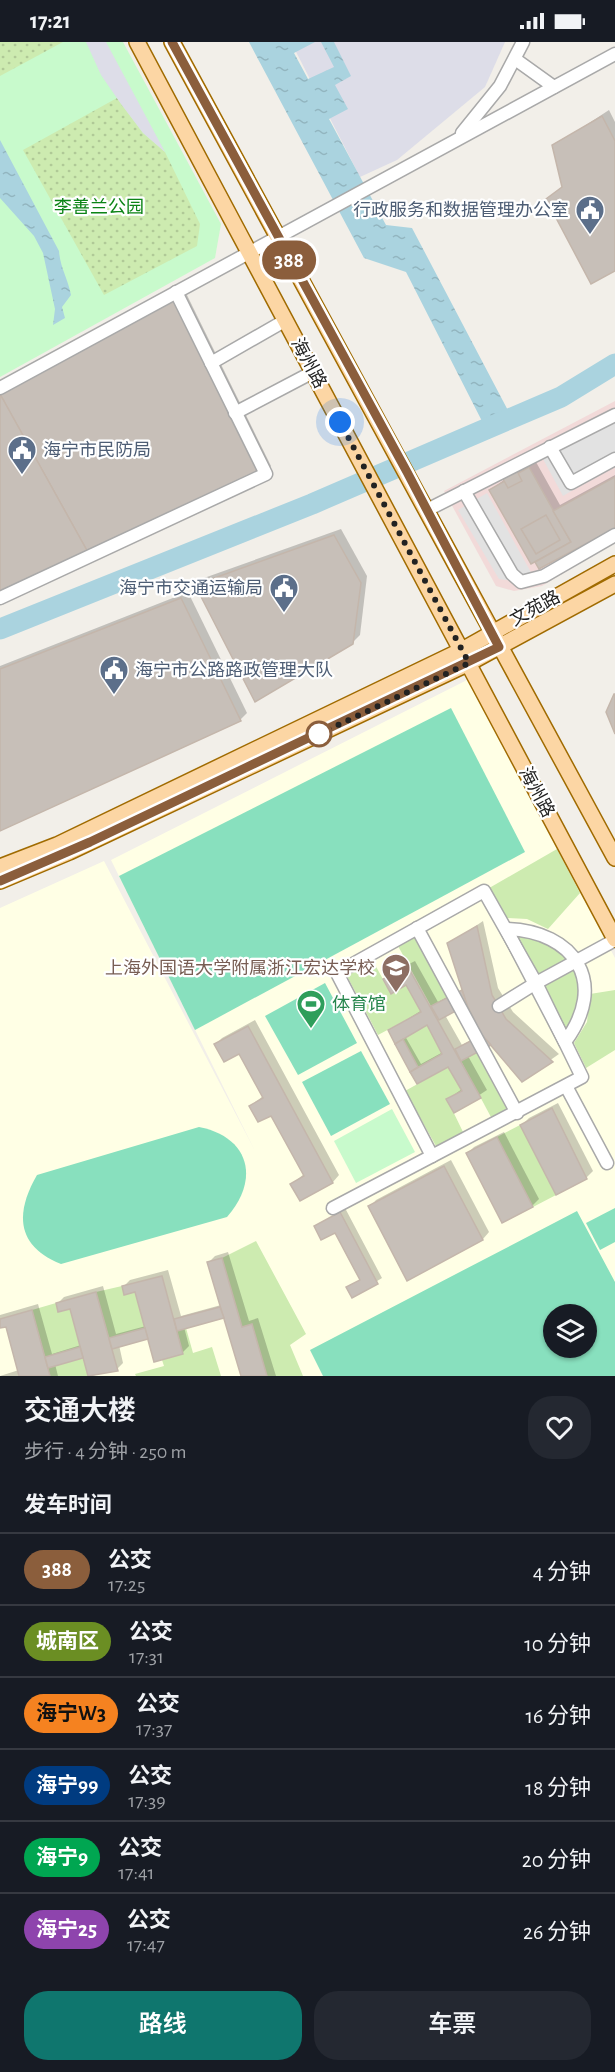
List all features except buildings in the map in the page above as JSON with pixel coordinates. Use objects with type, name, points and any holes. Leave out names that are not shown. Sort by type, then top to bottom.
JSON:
[{"type":"main road","name":"海州路","points":[[137,42],[615,939]]},
{"type":"main road","name":"海州路","points":[[172,42],[615,858]]},
{"type":"main road","name":"文苑路","points":[[0,881],[69,852],[465,656],[492,632],[615,564]]},
{"type":"main road","name":"文苑路","points":[[0,867],[57,845],[465,656],[499,647],[615,584]]},
{"type":"street","points":[[458,139],[500,86],[523,42]]},
{"type":"street","points":[[0,388],[615,54]]},
{"type":"street","points":[[515,59],[554,87]]},
{"type":"street","points":[[0,598],[266,474],[176,292]]},
{"type":"street","points":[[211,363],[286,320]]},
{"type":"street","points":[[235,413],[313,372]]},
{"type":"street","points":[[427,510],[615,415]]},
{"type":"street","points":[[550,447],[571,483],[615,459]]},
{"type":"street","points":[[464,491],[512,574],[521,582],[544,576],[615,535]]},
{"type":"street","points":[[432,1156],[337,973],[484,891],[536,983],[565,1042],[579,1021],[585,1000],[583,979],[575,960],[560,944],[542,933],[506,929]]},
{"type":"street","points":[[417,928],[517,1113]]},
{"type":"street","points":[[499,1006],[575,960],[615,939]]},
{"type":"street","points":[[333,1208],[582,1077],[536,983]]},
{"type":"street","points":[[566,1086],[607,1163]]},
{"type":"shaded area","points":[[86,42],[106,42],[165,152],[143,133],[121,104],[101,75]]},
{"type":"shaded area","points":[[291,42],[505,42],[485,87],[397,160],[360,177]]},
{"type":"shaded area","points":[[615,401],[615,542],[542,586],[514,591],[496,586],[444,491]]},
{"type":"shaded area","points":[[615,409],[615,465],[563,496],[537,448]]},
{"type":"shaded area","points":[[487,493],[533,576],[513,581],[499,579],[458,510]]},
{"type":"shaded area","points":[[467,680],[615,958],[615,1376],[0,1376],[0,908],[104,861],[255,1151],[111,860]]},
{"type":"green space","name":"李善兰公园","points":[[0,42],[123,42],[221,224],[215,258],[0,377]]},
{"type":"green space","points":[[0,42],[63,42],[0,76]]},
{"type":"green space","points":[[117,98],[143,133],[165,152],[200,224],[197,246],[104,295],[23,150]]},
{"type":"green space","points":[[451,708],[525,852],[195,1030],[119,876]]},
{"type":"green space","points":[[557,849],[580,893],[548,929],[527,919],[506,918],[484,891]]},
{"type":"green space","points":[[506,929],[560,944],[584,989],[565,1042]]},
{"type":"green space","points":[[414,937],[449,997],[431,1006],[398,946]]},
{"type":"green space","points":[[373,961],[391,994],[406,985],[421,1012],[378,1035],[347,976]]},
{"type":"green space","name":"体育馆","points":[[325,983],[357,1043],[298,1075],[265,1016]]},
{"type":"green space","points":[[615,990],[615,1050],[586,1068],[574,1043],[587,1022],[590,994]]},
{"type":"green space","points":[[427,1025],[442,1054],[418,1067],[403,1039]]},
{"type":"green space","points":[[361,1051],[390,1104],[331,1136],[302,1082]]},
{"type":"green space","points":[[479,1051],[510,1109],[492,1119],[461,1061]]},
{"type":"green space","points":[[448,1067],[462,1091],[447,1099],[463,1132],[436,1146],[405,1091]]},
{"type":"green space","points":[[392,1109],[415,1152],[356,1183],[334,1141]]},
{"type":"green space","points":[[520,1125],[556,1195],[533,1207],[497,1137]]},
{"type":"green space","points":[[199,1127],[216,1132],[230,1140],[239,1150],[244,1162],[246,1175],[244,1189],[227,1217],[61,1264],[46,1257],[28,1238],[23,1215],[25,1202],[37,1175]]},
{"type":"green space","points":[[615,1208],[615,1242],[600,1250],[586,1223]]},
{"type":"green space","points":[[577,1211],[615,1282],[615,1376],[323,1376],[310,1350]]},
{"type":"green space","points":[[256,1241],[306,1334],[290,1345],[303,1376],[267,1376],[252,1324],[242,1327],[222,1258]]},
{"type":"green space","points":[[122,1286],[124,1295],[135,1292],[145,1328],[109,1338],[96,1292]]},
{"type":"green space","points":[[56,1303],[59,1312],[70,1309],[80,1347],[45,1357],[32,1310]]},
{"type":"green space","points":[[186,1328],[193,1353],[212,1347],[221,1376],[136,1376],[135,1374],[164,1366],[162,1360],[183,1354],[177,1331]]},
{"type":"green space","points":[[83,1358],[88,1376],[50,1376],[48,1368]]},
{"type":"water","points":[[249,42],[315,42],[294,53],[308,79],[334,67],[321,42],[334,42],[351,76],[335,85],[348,109],[329,119],[386,225],[412,228],[512,418],[486,429],[406,272],[364,258]]},
{"type":"water","points":[[0,140],[59,251],[71,295],[62,307],[65,318],[53,325],[55,309],[43,253],[34,236],[0,198]]},
{"type":"waterway","points":[[0,629],[312,504],[561,397],[615,364]]},
{"type":"bus line","name":"388","points":[[0,881],[69,852],[499,647],[407,472],[172,42]]},
{"type":"place","name":"行政服务和数据管理办公室","points":[[590,236]]},
{"type":"place","name":"海宁市民防局","points":[[22,476]]},
{"type":"place","name":"海宁市交通运输局","points":[[284,614]]},
{"type":"place","name":"海宁市公路路政管理大队","points":[[114,696]]},
{"type":"place","name":"上海外国语大学附属浙江宏达学校","points":[[396,994]]},
{"type":"place","name":"体育馆","points":[[311,1030]]},
{"type":"route","points":[[319,734],[469,663],[340,422]]}]
